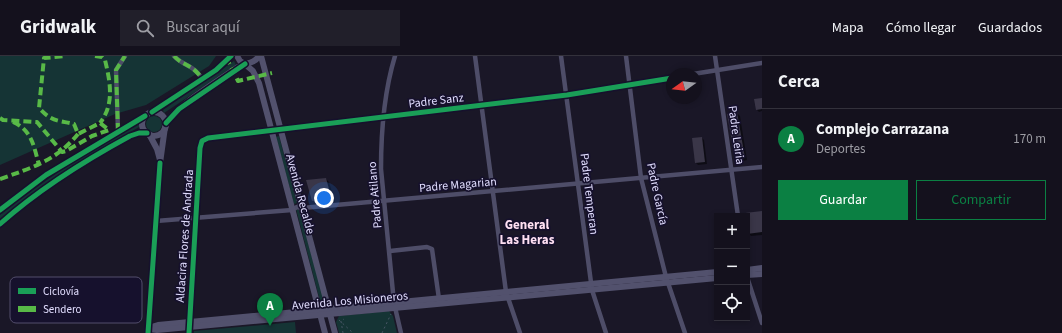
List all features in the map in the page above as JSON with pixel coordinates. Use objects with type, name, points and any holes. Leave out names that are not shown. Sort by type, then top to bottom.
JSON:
[{"type":"main road","points":[[0,210],[46,175],[203,80],[231,56]]},
{"type":"main road","name":"Avenida Recalde","points":[[237,56],[240,61],[253,71],[259,83],[326,333]]},
{"type":"main road","points":[[0,224],[51,184],[81,164],[130,136],[139,133],[158,135],[180,109],[245,64],[253,62],[260,56]]},
{"type":"main road","name":"Avenida Recalde","points":[[260,56],[336,333]]},
{"type":"main road","points":[[148,331],[160,164],[166,125],[160,113],[152,112]]},
{"type":"main road","points":[[145,116],[143,124],[157,149],[160,164]]},
{"type":"main road","points":[[750,270],[762,268]]},
{"type":"main road","name":"Avenida Los Misioneros","points":[[667,280],[714,272]]},
{"type":"main road","points":[[750,276],[762,274]]},
{"type":"main road","name":"Avenida Los Misioneros","points":[[148,331],[158,325],[189,327],[591,287],[667,280],[714,278]]},
{"type":"main road","name":"Avenida Los Misioneros","points":[[395,306],[439,299],[507,295]]},
{"type":"street","points":[[118,131],[116,70],[125,56]]},
{"type":"street","points":[[174,56],[178,61],[196,69],[203,80]]},
{"type":"street","name":"Padre Atilano","points":[[395,56],[388,80],[381,157],[395,306],[401,333]]},
{"type":"street","points":[[475,56],[507,295],[520,333]]},
{"type":"street","name":"Padre Temperan","points":[[561,56],[591,287],[606,333]]},
{"type":"street","name":"Padre García","points":[[626,56],[641,178],[667,280],[685,333]]},
{"type":"street","name":"Padre Leiria","points":[[715,56],[738,213]]},
{"type":"street","points":[[702,72],[762,63]]},
{"type":"street","name":"Padre Sanz","points":[[202,142],[208,138],[567,95],[666,79]]},
{"type":"street","name":"Aldacira Flores de Andrada","points":[[189,327],[200,148],[202,142]]},
{"type":"street","name":"Padre Magarian","points":[[156,221],[292,210],[297,207],[302,208],[492,192],[762,167]]},
{"type":"street","points":[[390,251],[427,248],[432,249],[434,254],[439,299]]},
{"type":"street","points":[[750,285],[762,323]]},
{"type":"path","points":[[382,333],[395,306]]},
{"type":"path","points":[[330,312],[353,333]]},
{"type":"path","points":[[388,314],[392,319]]},
{"type":"path","points":[[341,321],[345,318]]},
{"type":"path","points":[[341,321],[343,333]]},
{"type":"green space","points":[[0,56],[216,56],[209,66],[146,105],[115,114],[0,165]]},
{"type":"green space","points":[[234,61],[236,65],[164,113],[163,110]]},
{"type":"green space","points":[[154,116],[160,118],[162,124],[160,130],[154,132],[148,130],[146,124],[148,118]]},
{"type":"green space","points":[[140,124],[141,126],[86,158],[51,181],[0,219],[0,215],[50,177],[103,144]]},
{"type":"green space","points":[[279,136],[297,203],[294,204],[276,137]]},
{"type":"green space","points":[[296,209],[299,210],[324,300],[320,301]]},
{"type":"green space","points":[[389,311],[393,316],[397,333],[339,333],[336,322],[339,316]]},
{"type":"green space","points":[[295,322],[296,333],[194,333],[194,331]]},
{"type":"building","points":[[762,98],[762,109],[756,110],[754,99]]},
{"type":"building","points":[[737,112],[745,158],[735,159],[727,114]]},
{"type":"building","points":[[702,137],[705,162],[695,163],[692,138]]},
{"type":"building","points":[[326,178],[332,200],[312,201],[306,180]]},
{"type":"building","points":[[762,211],[762,232],[750,234],[750,213],[745,213]]},
{"type":"marked path","points":[[0,118],[3,120],[37,122],[62,152],[92,136],[109,130],[100,123],[78,134],[74,124],[51,118],[39,108],[44,58],[66,56]]},
{"type":"marked path","points":[[95,56],[102,57],[105,60],[110,84],[108,108],[100,123]]},
{"type":"marked path","points":[[118,131],[116,70],[125,56]]},
{"type":"marked path","points":[[174,56],[192,68],[203,80]]},
{"type":"marked path","points":[[226,57],[238,81],[272,73]]},
{"type":"marked path","points":[[13,122],[19,125],[28,134],[34,146],[39,165]]},
{"type":"marked path","points":[[0,179],[33,167],[52,157],[61,151],[78,134]]},
{"type":"cycle path","points":[[152,112],[216,70],[231,56]]},
{"type":"cycle path","points":[[166,123],[179,109],[245,64]]},
{"type":"cycle path","points":[[189,333],[200,148],[202,141],[208,138],[567,95],[666,79]]},
{"type":"cycle path","points":[[0,210],[46,175],[145,116]]},
{"type":"cycle path","points":[[0,224],[46,187],[96,155],[130,136],[139,133],[147,133]]},
{"type":"cycle path","points":[[148,333],[160,163]]},
{"type":"place","name":"Complejo Carrazana","points":[[270,326]]},
{"type":"district","name":"General Las Heras","points":[[527,232]]}]
